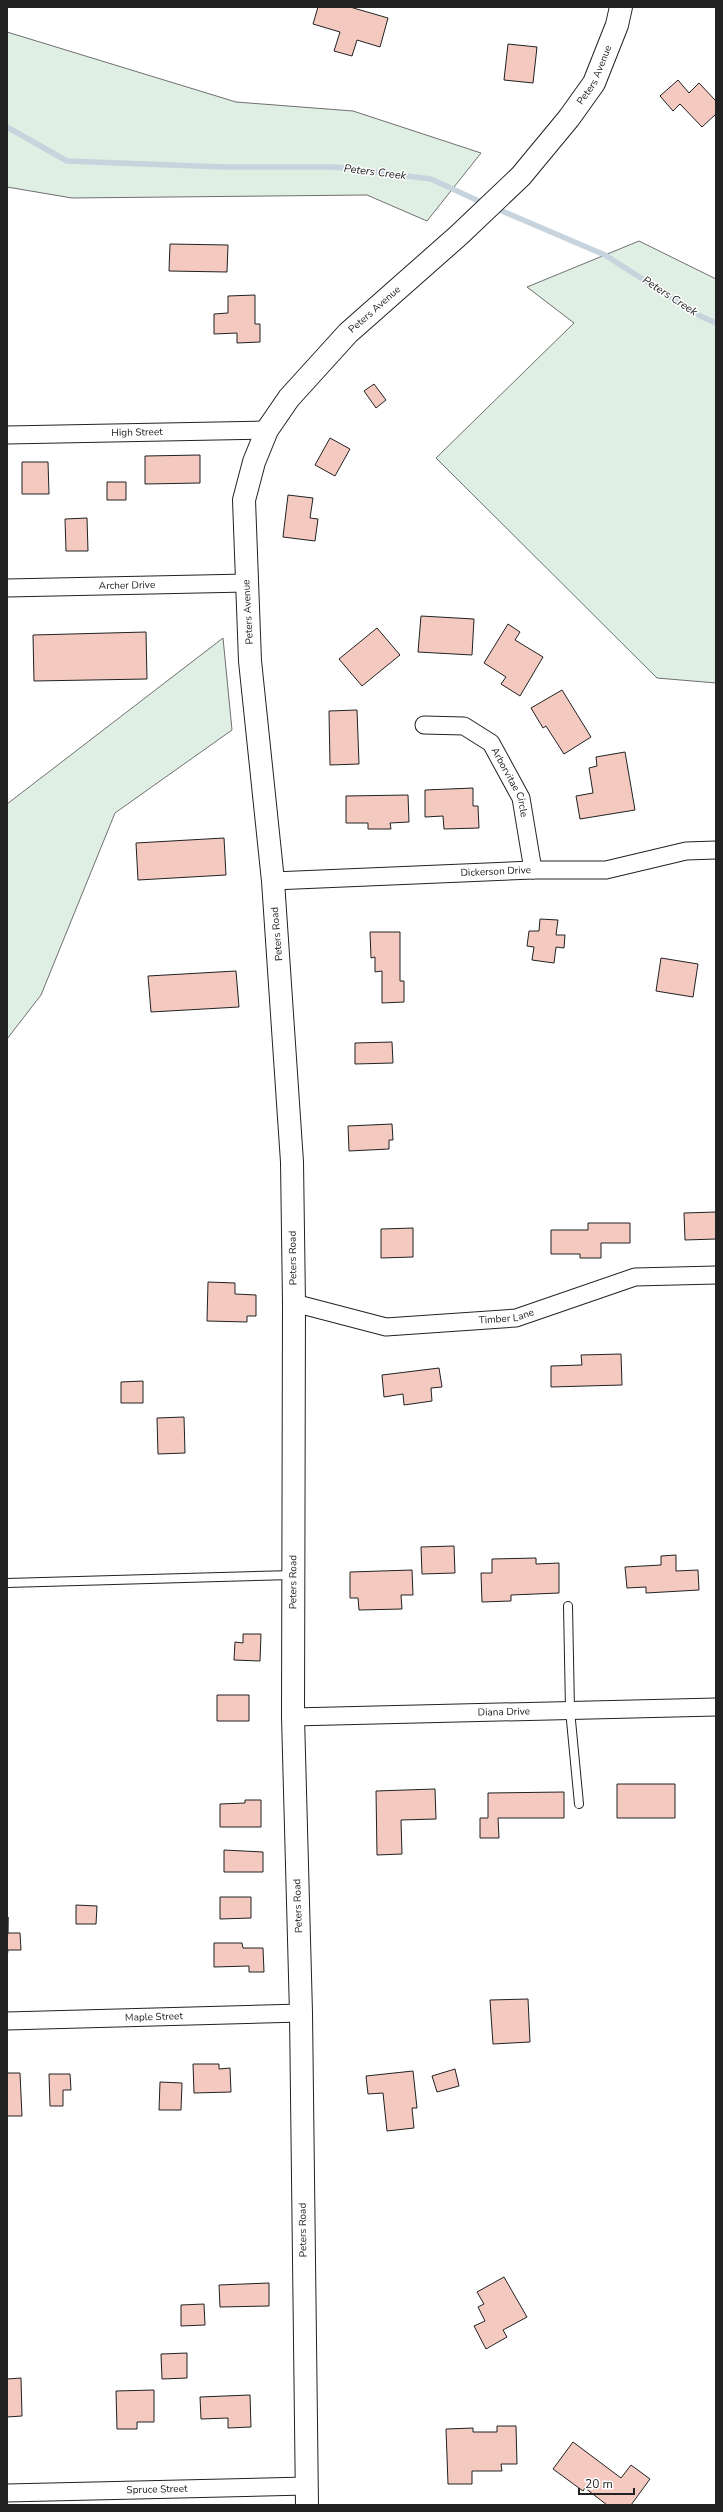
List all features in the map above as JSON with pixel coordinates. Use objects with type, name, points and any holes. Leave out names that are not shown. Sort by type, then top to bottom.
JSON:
[{"type":"street","name":"Peters Avenue","points":[[250,661],[244,500],[254,462],[268,430],[289,398],[348,333],[459,235],[521,176],[548,145],[594,83],[617,25],[620,7]]},
{"type":"street","name":"High Street","points":[[7,435],[268,430]]},
{"type":"street","name":"Archer Drive","points":[[7,588],[247,583]]},
{"type":"street","name":"Peters Road","points":[[250,661],[273,881],[292,1162],[294,1303],[294,1575],[292,1717],[301,2013],[307,2495]]},
{"type":"street","name":"Arborvitae Circle","points":[[424,725],[464,726],[491,743],[521,798],[533,870]]},
{"type":"street","name":"Dickerson Drive","points":[[273,881],[533,870],[606,870],[686,851],[716,850]]},
{"type":"street","name":"Timber Lane","points":[[294,1303],[386,1327],[516,1318],[635,1277],[716,1275]]},
{"type":"street","name":"Diana Drive","points":[[292,1717],[716,1707]]},
{"type":"street","name":"Maple Street","points":[[7,2021],[301,2013]]},
{"type":"street","name":"Spruce Street","points":[[7,2493],[307,2495]]},
{"type":"lane","points":[[7,1583],[294,1575]]},
{"type":"lane","points":[[568,1606],[570,1710],[579,1804]]},
{"type":"green space","points":[[7,32],[236,102],[353,111],[481,153],[427,221],[367,195],[72,198],[7,187]]},
{"type":"green space","points":[[639,241],[716,279],[716,683],[657,678],[436,458],[574,323],[527,287]]},
{"type":"green space","points":[[223,638],[232,730],[115,813],[41,995],[7,1039],[7,804]]},
{"type":"building","points":[[318,7],[350,7],[388,18],[380,47],[357,40],[352,56],[334,51],[340,32],[313,24]]},
{"type":"building","points":[[508,44],[537,47],[533,83],[504,80]]},
{"type":"building","points":[[678,80],[689,93],[699,83],[716,101],[716,114],[702,127],[680,104],[673,111],[660,96]]},
{"type":"building","points":[[170,244],[228,245],[227,272],[169,271]]},
{"type":"building","points":[[255,295],[255,324],[260,324],[260,342],[237,343],[237,333],[214,334],[214,314],[228,313],[228,296]]},
{"type":"building","points":[[374,384],[386,400],[376,408],[364,391]]},
{"type":"building","points":[[330,438],[350,449],[335,476],[315,465]]},
{"type":"building","points":[[200,455],[200,483],[145,484],[145,456]]},
{"type":"building","points":[[22,462],[48,462],[49,494],[22,494]]},
{"type":"building","points":[[107,482],[126,482],[126,500],[107,500]]},
{"type":"building","points":[[288,495],[313,498],[310,518],[318,519],[315,541],[283,537]]},
{"type":"building","points":[[87,518],[88,551],[66,551],[65,519]]},
{"type":"building","points":[[421,616],[474,619],[472,655],[418,652]]},
{"type":"building","points":[[508,624],[520,632],[515,640],[543,657],[520,696],[501,684],[506,677],[484,663]]},
{"type":"building","points":[[377,628],[400,655],[362,686],[339,659]]},
{"type":"building","points":[[146,632],[147,679],[34,681],[33,635]]},
{"type":"building","points":[[562,690],[591,737],[564,754],[546,726],[543,728],[531,708]]},
{"type":"building","points":[[357,710],[359,764],[330,765],[329,711]]},
{"type":"building","points":[[625,752],[635,810],[580,819],[576,796],[593,793],[589,768],[597,766],[596,757]]},
{"type":"building","points":[[473,788],[473,806],[478,806],[479,828],[444,829],[443,816],[425,817],[425,790]]},
{"type":"building","points":[[408,795],[409,822],[390,823],[391,829],[368,829],[368,823],[346,823],[346,796]]},
{"type":"building","points":[[224,838],[226,875],[138,880],[136,843]]},
{"type":"building","points":[[540,919],[558,920],[556,935],[565,935],[564,948],[556,947],[554,963],[532,960],[534,947],[527,946],[529,931],[539,931]]},
{"type":"building","points":[[370,932],[400,932],[400,981],[404,981],[404,1002],[382,1003],[382,971],[375,972],[375,957],[371,958]]},
{"type":"building","points":[[661,958],[698,964],[693,997],[656,991]]},
{"type":"building","points":[[236,971],[239,1007],[151,1012],[148,976]]},
{"type":"building","points":[[392,1042],[393,1063],[355,1064],[355,1043]]},
{"type":"building","points":[[392,1124],[393,1140],[389,1140],[389,1149],[349,1151],[348,1126]]},
{"type":"building","points":[[716,1212],[716,1239],[685,1240],[684,1213]]},
{"type":"building","points":[[588,1223],[630,1223],[630,1243],[601,1243],[601,1258],[580,1258],[580,1254],[551,1254],[551,1230],[588,1230]]},
{"type":"building","points":[[413,1228],[413,1257],[381,1258],[381,1229]]},
{"type":"building","points":[[208,1282],[235,1283],[235,1294],[256,1295],[256,1316],[247,1316],[247,1322],[207,1321]]},
{"type":"building","points":[[621,1354],[622,1385],[551,1387],[551,1366],[582,1365],[581,1355]]},
{"type":"building","points":[[439,1368],[442,1387],[431,1388],[432,1401],[404,1405],[403,1394],[384,1397],[382,1375]]},
{"type":"building","points":[[143,1381],[143,1403],[121,1403],[121,1382]]},
{"type":"building","points":[[184,1417],[185,1453],[158,1454],[157,1418]]},
{"type":"building","points":[[454,1546],[455,1573],[422,1574],[421,1547]]},
{"type":"building","points":[[676,1555],[676,1571],[698,1570],[699,1590],[646,1593],[646,1587],[627,1588],[625,1567],[661,1565],[661,1556]]},
{"type":"building","points":[[536,1558],[536,1564],[559,1563],[559,1593],[511,1595],[511,1601],[482,1602],[481,1573],[492,1573],[492,1559]]},
{"type":"building","points":[[412,1570],[413,1595],[401,1595],[402,1609],[359,1610],[358,1598],[350,1598],[350,1572]]},
{"type":"building","points":[[243,1634],[261,1634],[260,1661],[234,1660],[235,1642],[243,1643]]},
{"type":"building","points":[[217,1695],[249,1695],[249,1721],[217,1721]]},
{"type":"building","points":[[617,1784],[675,1784],[675,1818],[617,1818]]},
{"type":"building","points":[[435,1789],[436,1819],[401,1820],[402,1854],[377,1855],[376,1791]]},
{"type":"building","points":[[564,1792],[564,1818],[498,1818],[499,1838],[480,1838],[480,1818],[488,1818],[488,1793]]},
{"type":"building","points":[[245,1800],[261,1800],[261,1827],[220,1827],[220,1804],[245,1803]]},
{"type":"building","points":[[224,1850],[263,1852],[263,1872],[224,1872]]},
{"type":"building","points":[[220,1897],[251,1897],[251,1918],[220,1919]]},
{"type":"building","points":[[76,1905],[97,1906],[96,1924],[76,1924]]},
{"type":"building","points":[[8,1917],[8,1933],[20,1933],[21,1950],[8,1950],[7,1958]]},
{"type":"building","points":[[214,1943],[242,1943],[243,1948],[263,1948],[264,1972],[249,1972],[249,1966],[214,1967]]},
{"type":"building","points":[[528,1999],[530,2042],[493,2044],[490,2000]]},
{"type":"building","points":[[193,2064],[219,2064],[219,2069],[230,2068],[231,2092],[194,2093]]},
{"type":"building","points":[[455,2069],[459,2086],[437,2092],[432,2076]]},
{"type":"building","points":[[413,2071],[417,2108],[412,2108],[414,2128],[387,2131],[383,2093],[368,2094],[366,2076]]},
{"type":"building","points":[[7,2073],[20,2073],[22,2116],[7,2116]]},
{"type":"building","points":[[49,2074],[70,2074],[71,2090],[63,2090],[63,2106],[50,2106]]},
{"type":"building","points":[[160,2082],[182,2083],[181,2110],[159,2110]]},
{"type":"building","points":[[504,2277],[527,2317],[503,2330],[507,2337],[486,2349],[474,2326],[485,2321],[478,2307],[484,2304],[477,2292]]},
{"type":"building","points":[[269,2283],[269,2306],[220,2307],[219,2285]]},
{"type":"building","points":[[204,2304],[205,2325],[181,2326],[181,2305]]},
{"type":"building","points":[[187,2353],[187,2378],[162,2379],[161,2354]]},
{"type":"building","points":[[21,2378],[22,2416],[7,2417],[7,2379]]},
{"type":"building","points":[[154,2390],[154,2422],[137,2422],[137,2429],[117,2429],[116,2391]]},
{"type":"building","points":[[250,2395],[251,2427],[228,2428],[228,2418],[201,2419],[200,2397]]},
{"type":"building","points":[[497,2426],[516,2426],[517,2464],[501,2464],[502,2471],[472,2471],[472,2484],[448,2484],[446,2429],[473,2428],[473,2432],[497,2432]]},
{"type":"building","points":[[573,2442],[621,2478],[631,2465],[650,2479],[631,2505],[607,2505],[585,2488],[583,2491],[553,2469]]},
{"type":"waterway","name":"Peters Creek","points":[[7,127],[67,161],[223,167],[335,167],[431,179],[485,204]]},
{"type":"waterway","name":"Peters Creek","points":[[495,208],[605,255],[700,316],[716,323]]}]
